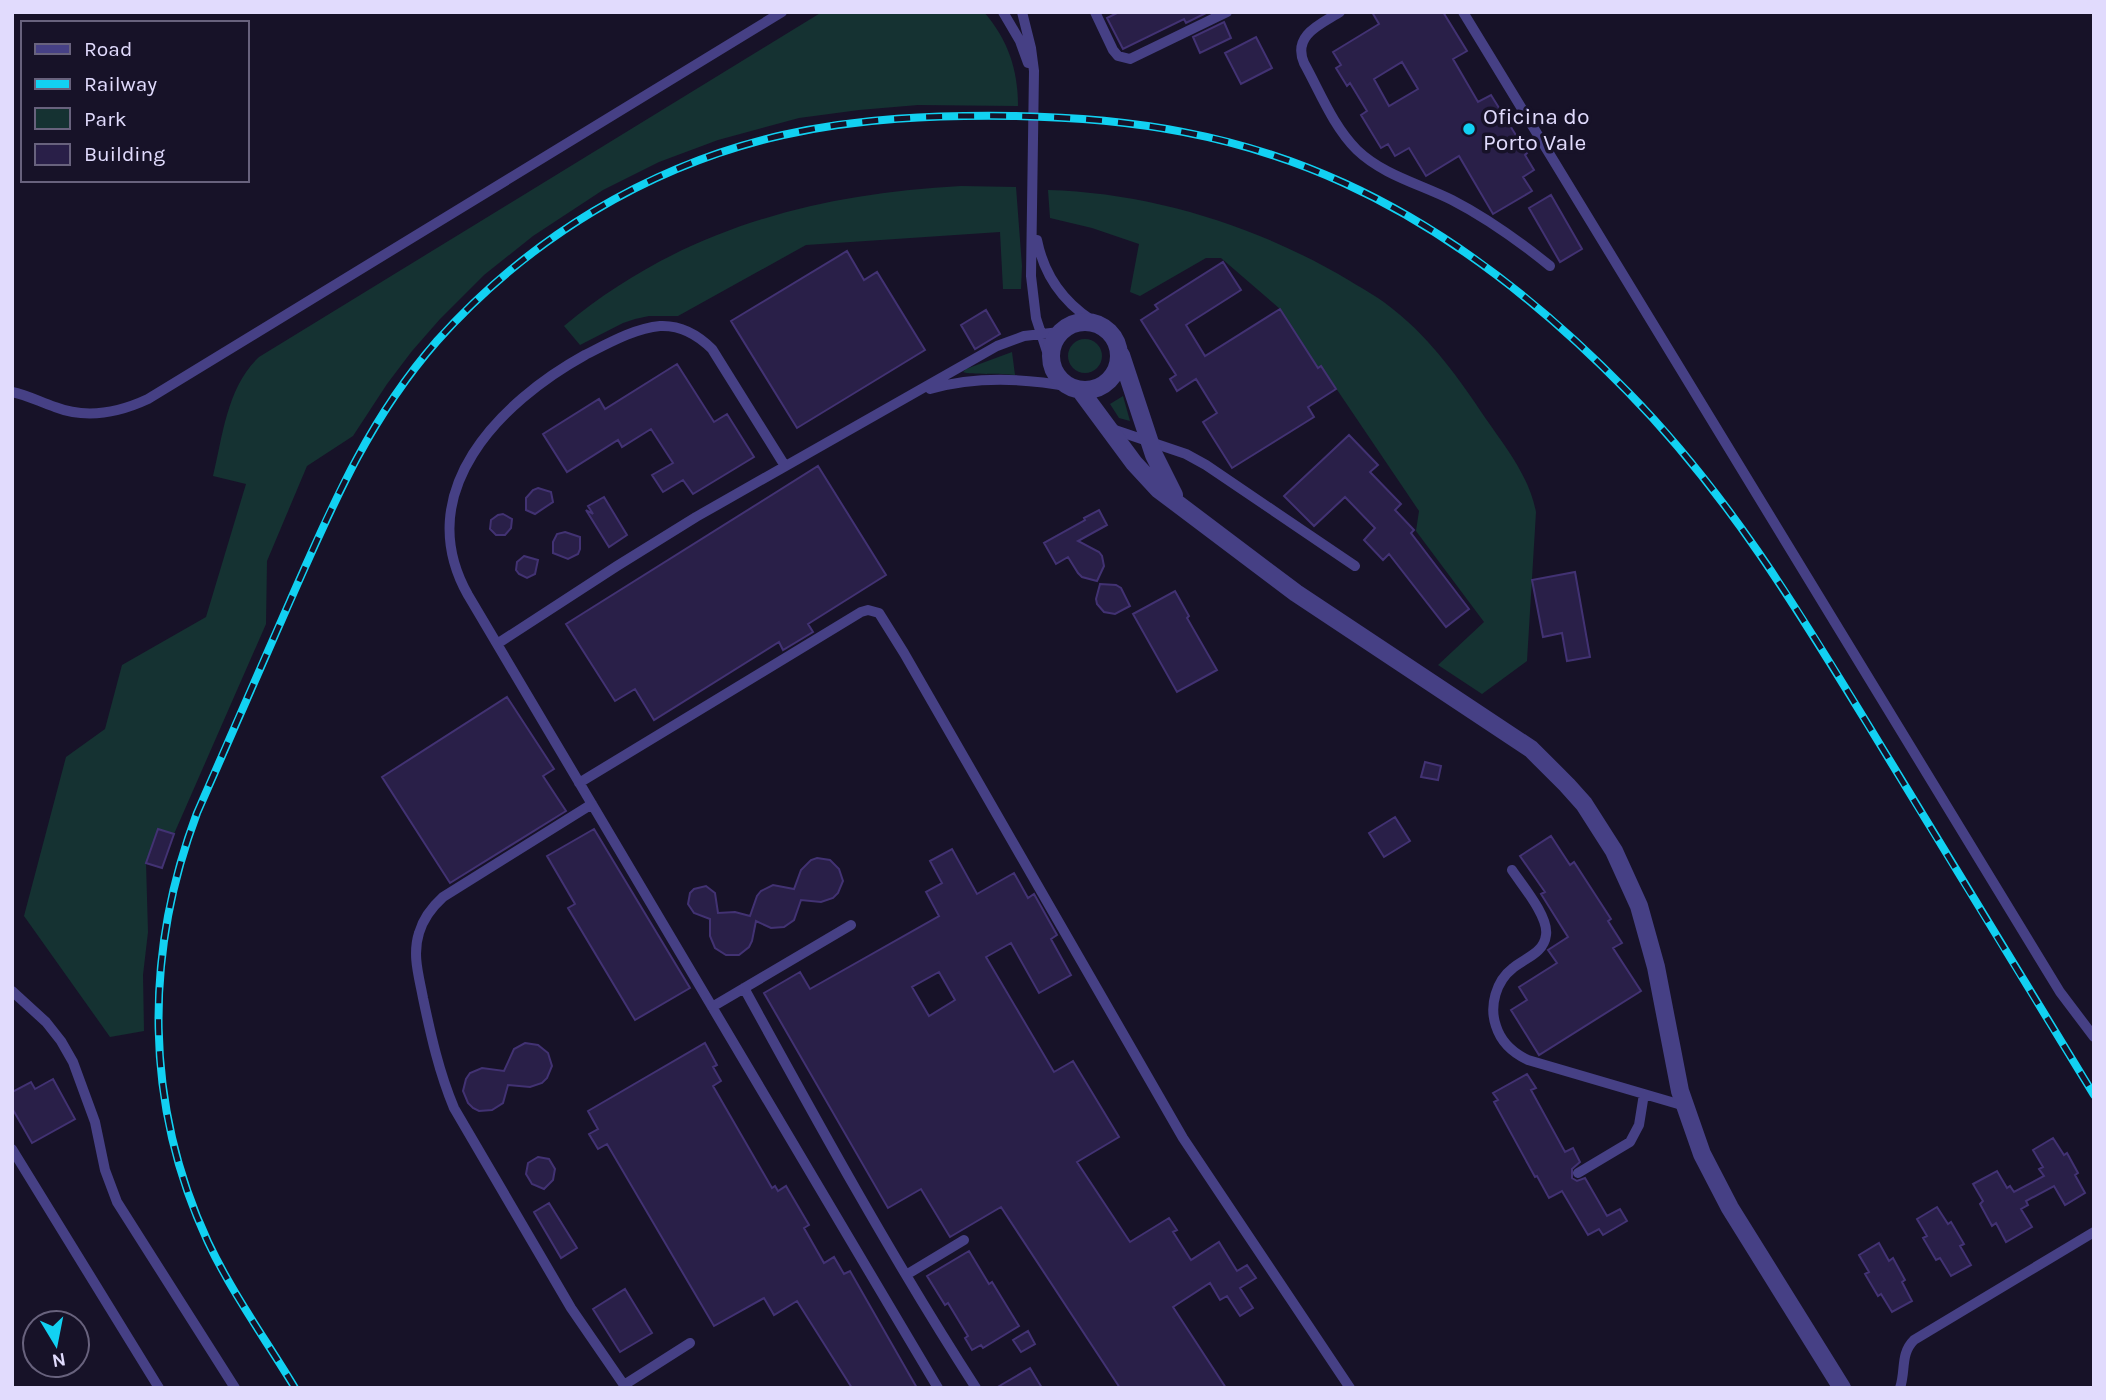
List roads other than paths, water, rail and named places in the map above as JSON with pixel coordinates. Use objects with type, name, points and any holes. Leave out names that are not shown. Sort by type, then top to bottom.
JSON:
[{"type":"street","points":[[1180,504],[1165,480],[1149,442],[1119,349],[1110,332],[1094,323],[1076,323],[1060,332],[1051,349],[1052,367],[1063,382],[1075,388],[1146,477],[1163,493],[1296,593],[1531,749],[1584,804],[1614,851],[1639,906],[1654,956],[1672,1056],[1685,1106],[1702,1154],[1725,1199],[1842,1388]]},
{"type":"street","points":[[1075,388],[1098,388],[1113,376],[1119,359],[1119,349]]},
{"type":"lane","points":[[12,392],[56,408],[89,414],[120,411],[148,399],[782,12]]},
{"type":"lane","points":[[1003,12],[1027,58],[1034,93]]},
{"type":"lane","points":[[1022,12],[1031,48],[1034,93],[1031,276],[1035,312],[1052,367]]},
{"type":"lane","points":[[1095,12],[1114,50],[1118,55],[1130,59],[1227,12]]},
{"type":"lane","points":[[1340,12],[1308,32],[1301,51],[1304,63],[1347,138],[1366,158],[1378,166],[1478,214],[1550,266]]},
{"type":"lane","points":[[1463,12],[2052,980],[2094,1037]]},
{"type":"lane","points":[[1033,213],[1039,251],[1050,278],[1068,302],[1103,327]]},
{"type":"lane","points":[[785,466],[712,349],[694,334],[672,327],[650,328],[615,341],[575,361],[532,390],[492,429],[467,463],[453,497],[449,531],[454,564],[460,580],[497,644],[938,1388]]},
{"type":"lane","points":[[497,644],[656,541],[997,346],[1017,338],[1060,332]]},
{"type":"lane","points":[[914,394],[937,387],[985,380],[1030,380],[1075,388]]},
{"type":"lane","points":[[1107,426],[1122,434],[1186,454],[1355,566]]},
{"type":"lane","points":[[579,783],[861,612],[868,610],[879,613],[1183,1138],[1350,1388]]},
{"type":"lane","points":[[592,804],[443,897],[428,913],[419,932],[416,960],[433,1049],[454,1108],[553,1279],[625,1386],[690,1343]]},
{"type":"lane","points":[[1512,870],[1545,921],[1547,935],[1542,947],[1513,967],[1500,982],[1493,1002],[1499,1035],[1511,1050],[1528,1060],[1685,1106]]},
{"type":"lane","points":[[712,1007],[850,925]]},
{"type":"lane","points":[[744,988],[849,1180],[976,1388]]},
{"type":"lane","points":[[12,991],[46,1021],[67,1052],[95,1122],[105,1170],[117,1202],[235,1388]]},
{"type":"lane","points":[[1578,1173],[1630,1142],[1639,1125],[1644,1094]]},
{"type":"lane","points":[[12,1149],[159,1388]]},
{"type":"lane","points":[[1900,1388],[1904,1352],[1914,1340],[2094,1232]]},
{"type":"lane","points":[[906,1275],[964,1240]]},
{"type":"railway","points":[[295,1388],[238,1298],[208,1242],[187,1190],[172,1137],[162,1083],[160,974],[167,920],[197,813],[321,531],[353,465],[391,402],[437,341],[472,304],[511,270],[594,211],[639,186],[685,166],[733,148],[811,129],[897,119],[1013,116],[1100,120],[1183,132],[1263,152],[1344,183],[1422,225],[1496,274],[1564,331],[1628,392],[1666,433],[1734,518],[1824,653],[2094,1095]]},
{"type":"place","name":"Oficina do Porto Vale","points":[[1469,129]]}]
